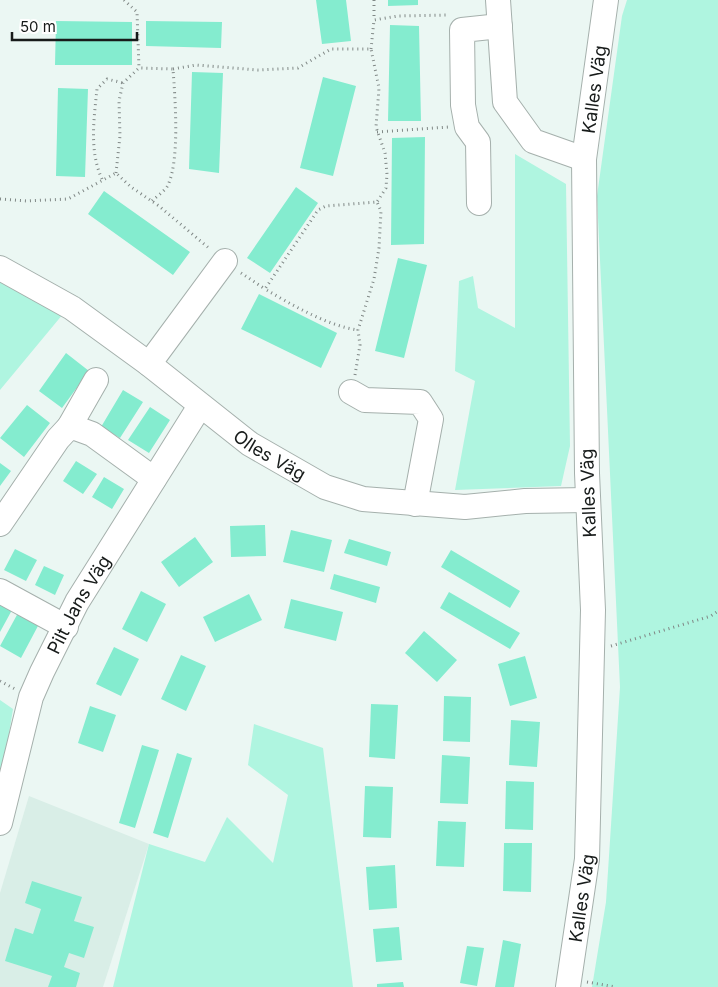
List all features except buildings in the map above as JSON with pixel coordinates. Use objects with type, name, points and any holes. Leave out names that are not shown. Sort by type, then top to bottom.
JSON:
[{"type":"street","points":[[498,0],[505,102],[533,141],[584,159]]},
{"type":"street","name":"Kalles Väg","points":[[568,983],[587,859],[593,610],[587,500],[584,159],[606,0]]},
{"type":"street","points":[[480,203],[478,142],[467,127],[463,105],[462,30],[500,26]]},
{"type":"street","points":[[149,364],[225,261]]},
{"type":"street","name":"Olles Väg","points":[[0,268],[72,308],[149,364],[250,444],[325,487],[363,499],[465,507],[525,502],[587,500]]},
{"type":"street","points":[[0,524],[58,439],[68,428],[96,380]]},
{"type":"street","points":[[351,392],[365,400],[420,402],[431,419],[414,504]]},
{"type":"street","name":"Pilt Jans Väg","points":[[0,822],[31,697],[77,602],[200,406]]},
{"type":"street","points":[[68,428],[70,426],[92,434],[154,479]]},
{"type":"street","points":[[0,591],[66,627]]},
{"type":"path","points":[[124,0],[137,12],[139,68]]},
{"type":"path","points":[[374,0],[371,49],[379,88],[377,132],[386,154],[387,174],[386,188],[377,202]]},
{"type":"path","points":[[374,20],[398,16],[456,14],[462,30]]},
{"type":"path","points":[[116,172],[120,136],[119,101],[123,83],[139,68],[173,69],[196,66],[258,70],[298,68],[332,49],[371,49]]},
{"type":"path","points":[[152,201],[168,187],[172,172],[175,124],[173,69]]},
{"type":"path","points":[[102,179],[95,163],[93,145],[98,88],[107,79],[123,83]]},
{"type":"path","points":[[377,132],[467,127]]},
{"type":"path","points":[[116,172],[131,187],[152,201],[225,261],[266,289],[290,304],[344,328],[358,330]]},
{"type":"path","points":[[0,199],[27,201],[68,199],[116,172]]},
{"type":"path","points":[[266,289],[318,210],[326,206],[377,202]]},
{"type":"path","points":[[351,392],[360,345],[358,330],[374,279],[381,227],[381,211],[377,202]]},
{"type":"path","points":[[592,653],[711,616],[718,611]]},
{"type":"path","points":[[568,983],[616,987]]},
{"type":"shaded area","points":[[29,796],[149,844],[103,987],[0,987],[0,893]]},
{"type":"green space","points":[[627,0],[718,0],[718,987],[592,987],[606,902],[620,687],[597,196],[622,16]]},
{"type":"green space","points":[[515,154],[566,184],[570,446],[561,486],[455,490],[475,381],[455,371],[459,281],[473,276],[478,308],[515,328]]},
{"type":"green space","points":[[0,279],[63,314],[0,390]]},
{"type":"green space","points":[[0,700],[13,709],[2,777],[0,778]]},
{"type":"green space","points":[[254,724],[323,748],[353,987],[113,987],[149,844],[205,862],[227,817],[273,863],[288,795],[248,765]]}]
